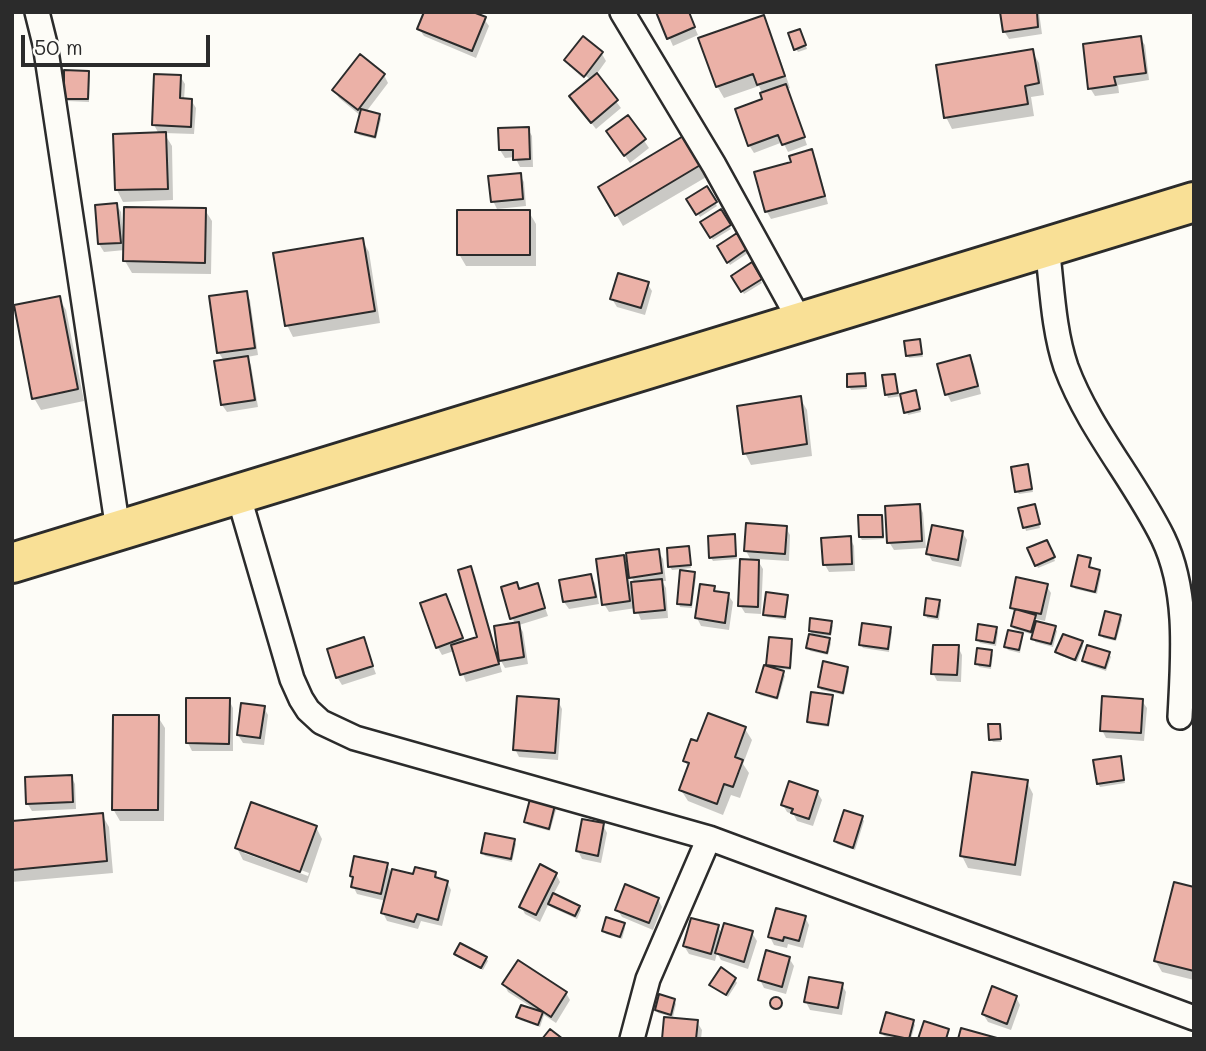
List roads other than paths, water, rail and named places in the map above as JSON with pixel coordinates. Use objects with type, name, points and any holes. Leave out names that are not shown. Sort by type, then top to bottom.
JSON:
[{"type":"highway","points":[[12,563],[1194,202]]},
{"type":"street","points":[[37,12],[45,44],[118,530]]},
{"type":"street","points":[[622,12],[714,165],[800,321]]},
{"type":"street","points":[[1047,246],[1058,332],[1066,365],[1081,400],[1164,540],[1176,578],[1183,650],[1180,717]]},
{"type":"street","points":[[238,494],[292,679],[308,710],[321,722],[355,738],[709,838],[1194,1017]]},
{"type":"street","points":[[632,1039],[648,979],[709,838]]}]
